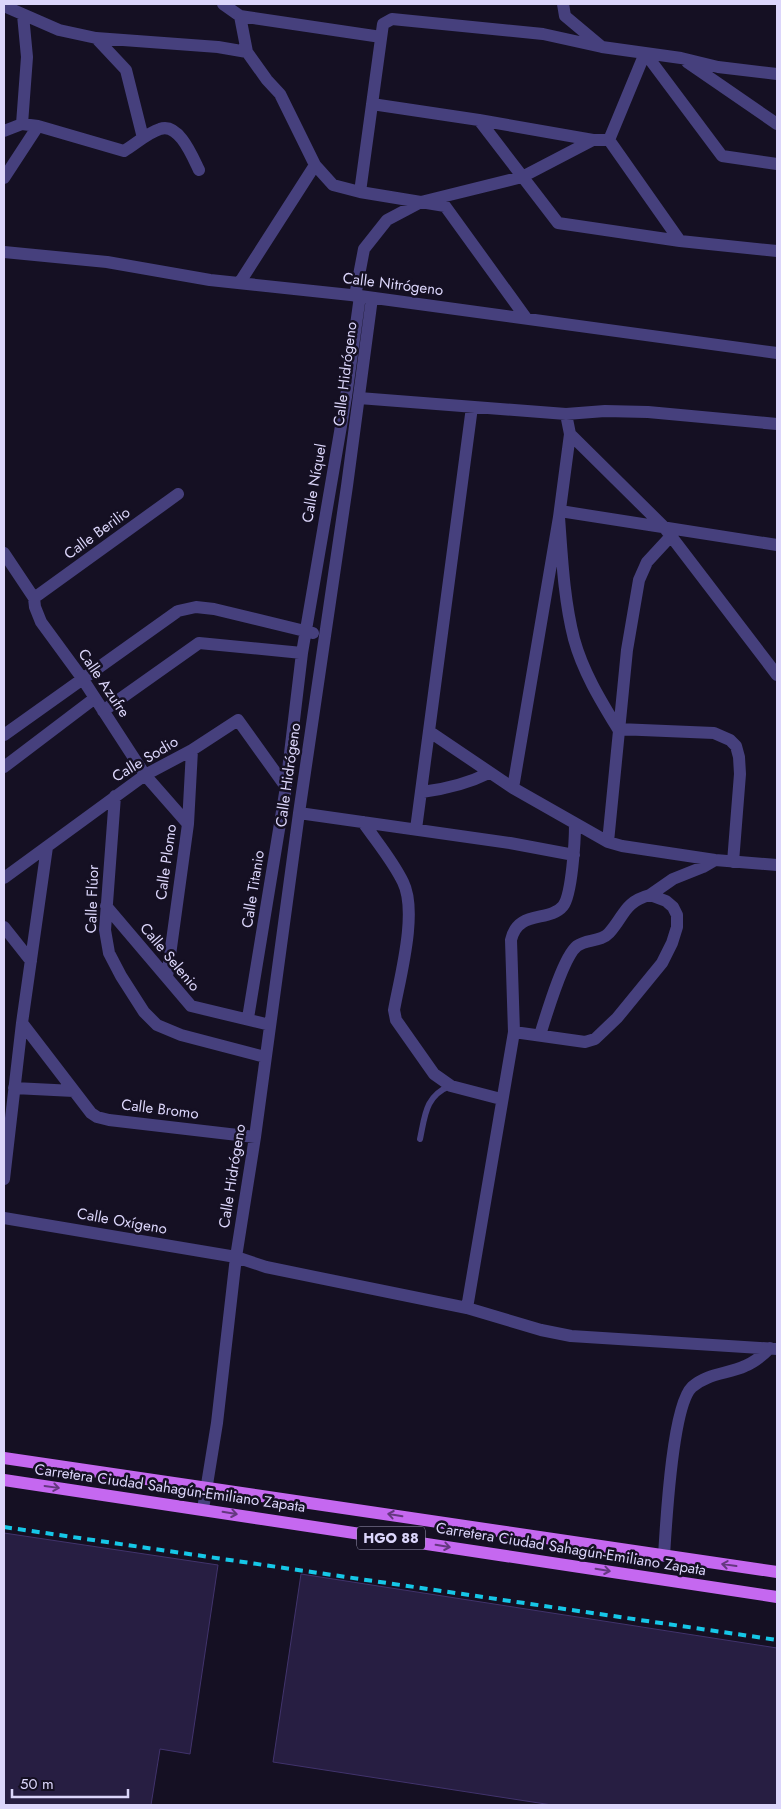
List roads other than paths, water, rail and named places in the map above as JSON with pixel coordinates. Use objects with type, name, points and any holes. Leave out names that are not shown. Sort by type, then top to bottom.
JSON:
[{"type":"main road","name":"Carretera Ciudad Sahagún-Emiliano Zapata","points":[[4,1458],[777,1572]]},
{"type":"main road","name":"Carretera Ciudad Sahagún-Emiliano Zapata","points":[[4,1480],[777,1597]]},
{"type":"street","points":[[4,4],[23,15],[59,30],[96,38],[218,47],[247,52]]},
{"type":"street","points":[[223,4],[240,16],[381,37]]},
{"type":"street","points":[[563,4],[564,16],[602,47]]},
{"type":"street","points":[[22,124],[27,56],[23,15]]},
{"type":"street","points":[[240,16],[247,52],[280,94],[315,165],[333,185],[360,192],[445,206],[526,318]]},
{"type":"street","points":[[360,192],[382,24],[392,19],[543,34],[602,47],[681,58],[718,67],[777,74]]},
{"type":"street","points":[[96,38],[126,70],[143,138]]},
{"type":"street","points":[[609,140],[645,53]]},
{"type":"street","points":[[645,53],[722,156],[777,164]]},
{"type":"street","points":[[681,58],[777,124]]},
{"type":"street","points":[[372,104],[592,140],[609,140]]},
{"type":"street","points":[[479,120],[558,223],[680,241],[777,251]]},
{"type":"street","points":[[4,132],[22,124],[38,126],[124,151],[161,128],[170,128],[176,132],[186,145],[199,170]]},
{"type":"street","points":[[4,178],[38,126]]},
{"type":"street","points":[[362,296],[364,249],[387,220],[421,202],[522,177],[592,140]]},
{"type":"street","points":[[609,140],[680,241]]},
{"type":"street","points":[[240,282],[315,165]]},
{"type":"street","name":"Calle Nitrógeno","points":[[4,252],[107,262],[210,280],[362,296],[777,353]]},
{"type":"street","name":"Calle Hidrógeno","points":[[203,1509],[217,1423],[236,1257],[255,1137],[298,813],[359,398],[362,296]]},
{"type":"street","name":"Calle Níquel","points":[[308,615],[362,296]]},
{"type":"street","points":[[359,398],[566,414],[605,411],[648,412],[777,424]]},
{"type":"street","points":[[416,829],[472,408]]},
{"type":"street","points":[[513,788],[560,514],[570,434],[566,414]]},
{"type":"street","points":[[570,434],[667,532],[777,676]]},
{"type":"street","name":"Calle Berilio","points":[[34,598],[178,494]]},
{"type":"street","points":[[560,514],[667,532],[777,545]]},
{"type":"street","points":[[560,514],[565,587],[574,640],[594,690],[618,729]]},
{"type":"street","points":[[608,842],[627,650],[639,580],[647,562],[667,532]]},
{"type":"street","name":"Calle Azufre","points":[[4,554],[34,598],[35,607],[41,622],[82,678],[145,775],[188,824]]},
{"type":"street","points":[[5,731],[178,611],[196,607],[214,609],[324,637]]},
{"type":"street","name":"Calle Titanio","points":[[248,1018],[286,787],[308,615]]},
{"type":"street","points":[[104,711],[199,642],[302,653]]},
{"type":"street","points":[[4,767],[95,698]]},
{"type":"street","name":"Calle Sodio","points":[[4,878],[145,775],[192,750],[238,720],[286,787]]},
{"type":"street","points":[[618,729],[714,733],[730,740],[736,746],[740,774],[733,862]]},
{"type":"street","points":[[430,732],[513,788],[608,842],[715,860],[777,865]]},
{"type":"street","name":"Calle Plomo","points":[[167,977],[188,824],[192,750]]},
{"type":"street","points":[[422,792],[452,788],[489,773]]},
{"type":"street","name":"Calle Flúor","points":[[115,796],[105,930],[109,953],[120,976],[144,1012],[157,1024],[181,1035],[265,1057]]},
{"type":"street","points":[[298,813],[510,843],[574,856]]},
{"type":"street","points":[[363,822],[404,884],[410,905],[407,937],[394,1010],[396,1020],[434,1074],[451,1086],[501,1099]]},
{"type":"street","points":[[467,1308],[501,1099],[514,1032],[512,940],[514,930],[520,923],[563,907],[567,900],[574,856],[575,824]]},
{"type":"street","points":[[4,1179],[22,1023],[47,846]]},
{"type":"street","points":[[540,1035],[555,988],[572,951],[578,945],[603,938],[608,934],[628,905],[650,895],[673,879],[715,860]]},
{"type":"street","points":[[514,1032],[585,1042],[595,1039],[617,1018],[662,964],[677,927],[677,915],[673,907],[666,901],[650,895]]},
{"type":"street","name":"Calle Selenio","points":[[106,906],[191,1006],[270,1024]]},
{"type":"street","points":[[4,927],[31,961]]},
{"type":"street","name":"Calle Bromo","points":[[22,1023],[91,1113],[103,1118],[255,1137]]},
{"type":"street","points":[[14,1088],[74,1091]]},
{"type":"street","name":"Calle Oxígeno","points":[[4,1218],[236,1257],[266,1267],[467,1308],[541,1330],[571,1336],[773,1349]]},
{"type":"street","points":[[664,1556],[670,1469],[687,1394],[692,1387],[702,1380],[721,1372],[744,1367],[757,1361],[773,1349]]},
{"type":"lane","points":[[420,1139],[431,1099],[436,1093],[451,1086]]},
{"type":"railway","points":[[4,1527],[777,1640]]}]
